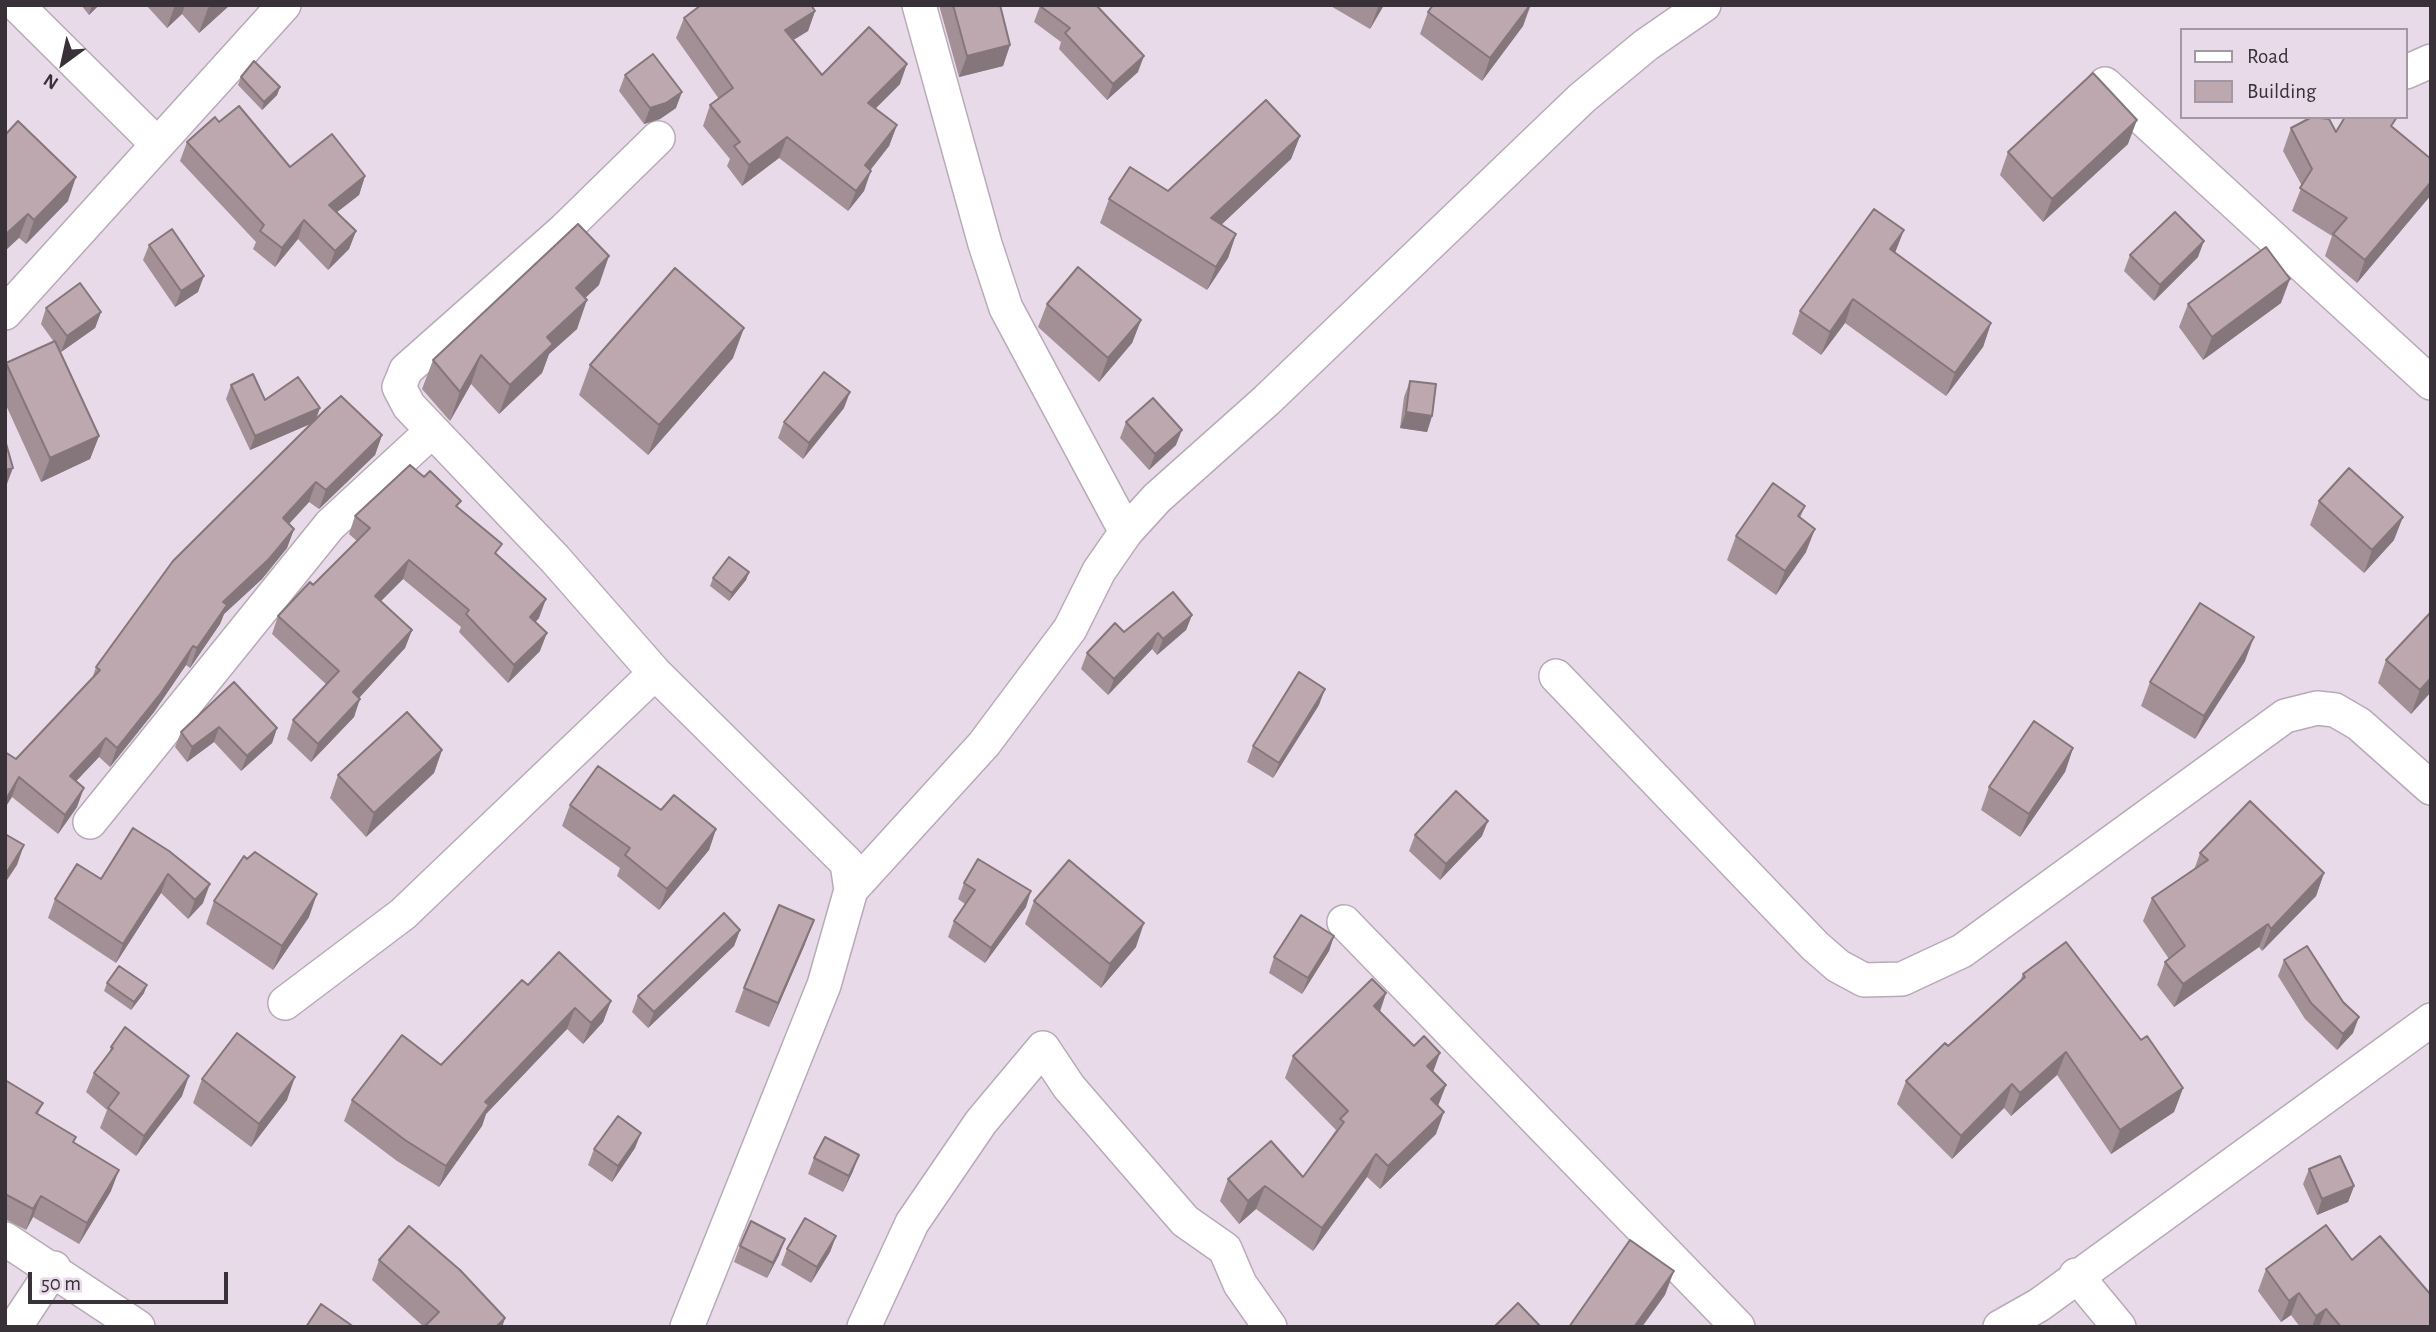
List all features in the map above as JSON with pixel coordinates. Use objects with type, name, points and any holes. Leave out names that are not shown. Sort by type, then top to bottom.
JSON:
[{"type":"street","points":[[17,5],[157,144]]},
{"type":"street","points":[[5,313],[284,5]]},
{"type":"street","points":[[919,5],[985,244],[1006,307],[1126,533]]},
{"type":"street","points":[[850,890],[984,744],[1070,629],[1099,571],[1126,533],[1157,498],[1267,400],[1582,98],[1646,45],[1704,5]]},
{"type":"street","points":[[2408,71],[2431,61]]},
{"type":"street","points":[[2105,84],[2431,383]]},
{"type":"street","points":[[658,138],[564,230],[406,370],[399,387],[409,406],[555,559],[655,673],[833,846],[847,863],[850,890],[824,985],[687,1327]]},
{"type":"street","points":[[90,822],[330,525],[432,431]]},
{"type":"street","points":[[285,1003],[403,914],[655,673]]},
{"type":"street","points":[[1556,676],[1815,946],[1838,966],[1864,979],[1883,982],[1902,979],[1962,951],[2285,716],[2317,708],[2335,710],[2359,724],[2431,788]]},
{"type":"street","points":[[1344,922],[1738,1327]]},
{"type":"street","points":[[2000,1327],[2039,1305],[2076,1275],[2431,1020]]},
{"type":"street","points":[[864,1327],[912,1223],[981,1122],[1043,1048],[1069,1087],[1185,1221],[1225,1248],[1241,1284],[1270,1327]]},
{"type":"street","points":[[5,1239],[54,1268],[138,1327]]},
{"type":"street","points":[[15,1327],[54,1268]]},
{"type":"street","points":[[2076,1275],[2119,1327]]},
{"type":"building","points":[[701,5],[811,5],[815,11],[785,30],[822,75],[869,27],[907,64],[868,103],[897,125],[865,165],[871,171],[856,191],[787,137],[749,165],[734,146],[740,142],[710,105],[733,88],[684,18]]},
{"type":"building","points":[[953,5],[1000,5],[1010,45],[967,56]]},
{"type":"building","points":[[1041,5],[1096,5],[1144,56],[1113,84],[1065,33],[1070,28]]},
{"type":"building","points":[[1433,5],[1530,5],[1490,58],[1428,12]]},
{"type":"building","points":[[653,54],[682,92],[666,103],[650,108],[625,75]]},
{"type":"building","points":[[254,61],[280,87],[264,102],[241,77]]},
{"type":"building","points":[[2093,73],[2137,120],[2052,199],[2008,152]]},
{"type":"building","points":[[1266,100],[1300,136],[1211,218],[1236,234],[1216,267],[1109,199],[1130,167],[1168,191]]},
{"type":"building","points":[[239,106],[290,167],[332,134],[365,176],[329,205],[356,231],[335,251],[304,220],[282,248],[260,231],[264,225],[187,142],[215,117],[219,122]]},
{"type":"building","points":[[2308,119],[2329,119],[2336,132],[2344,119],[2396,119],[2391,126],[2431,159],[2431,182],[2365,260],[2333,234],[2347,218],[2300,188],[2312,169],[2291,128]]},
{"type":"building","points":[[18,121],[76,177],[34,220],[28,214],[5,235],[5,133]]},
{"type":"building","points":[[1874,209],[1904,230],[1890,249],[1991,323],[1955,373],[1853,299],[1830,332],[1800,311]]},
{"type":"building","points":[[2175,212],[2204,241],[2160,285],[2130,255]]},
{"type":"building","points":[[578,224],[609,256],[576,288],[587,300],[547,337],[553,344],[510,385],[481,355],[460,392],[433,360]]},
{"type":"building","points":[[172,229],[204,276],[181,291],[149,245]]},
{"type":"building","points":[[2266,247],[2290,279],[2212,337],[2188,304]]},
{"type":"building","points":[[1078,267],[1141,320],[1108,358],[1047,304]]},
{"type":"building","points":[[675,268],[744,328],[659,425],[590,365]]},
{"type":"building","points":[[80,283],[101,312],[67,336],[46,308]]},
{"type":"building","points":[[55,341],[99,436],[50,458],[6,363]]},
{"type":"building","points":[[824,372],[850,392],[809,443],[784,422]]},
{"type":"building","points":[[253,374],[265,400],[298,377],[320,408],[255,436],[231,385]]},
{"type":"building","points":[[1410,381],[1436,384],[1432,416],[1406,412]]},
{"type":"building","points":[[341,396],[382,435],[326,490],[316,482],[283,518],[294,529],[269,559],[223,602],[227,605],[197,648],[193,646],[161,693],[117,748],[106,738],[70,776],[84,788],[65,815],[19,777],[5,801],[5,752],[16,759],[100,670],[96,667],[173,561]]},
{"type":"building","points":[[1153,398],[1182,430],[1155,454],[1126,422]]},
{"type":"building","points":[[5,440],[13,468],[5,470]]},
{"type":"building","points":[[410,465],[424,477],[430,471],[461,501],[456,506],[502,544],[495,553],[546,599],[530,617],[547,633],[514,665],[466,614],[469,610],[409,560],[375,596],[412,630],[353,692],[360,699],[318,744],[293,720],[339,671],[278,616],[310,582],[313,585],[370,528],[355,516]]},
{"type":"building","points":[[2349,468],[2403,517],[2372,550],[2319,501]]},
{"type":"building","points":[[1773,483],[1805,506],[1798,516],[1815,529],[1785,571],[1736,536]]},
{"type":"building","points":[[729,557],[749,572],[732,593],[713,578]]},
{"type":"building","points":[[1173,592],[1192,615],[1163,639],[1158,633],[1114,679],[1087,653],[1115,623],[1124,632]]},
{"type":"building","points":[[2200,603],[2254,637],[2204,716],[2150,682]]},
{"type":"building","points":[[2431,612],[2431,678],[2420,690],[2386,660]]},
{"type":"building","points":[[1299,672],[1325,689],[1279,763],[1253,746]]},
{"type":"building","points":[[234,682],[277,728],[247,756],[219,727],[192,747],[181,732]]},
{"type":"building","points":[[407,712],[442,750],[374,813],[338,775]]},
{"type":"building","points":[[2034,721],[2073,748],[2029,814],[1989,787]]},
{"type":"building","points":[[598,766],[661,810],[674,795],[716,829],[667,889],[625,855],[630,848],[570,805]]},
{"type":"building","points":[[1456,791],[1488,821],[1446,864],[1415,835]]},
{"type":"building","points":[[2250,801],[2324,873],[2271,929],[2268,924],[2183,984],[2165,962],[2185,946],[2152,898],[2208,860],[2200,853]]},
{"type":"building","points":[[133,828],[169,851],[210,884],[195,900],[168,874],[123,944],[55,899],[77,864],[101,879]]},
{"type":"building","points":[[5,834],[24,845],[5,875]]},
{"type":"building","points":[[255,852],[317,894],[282,946],[214,901],[244,856],[247,859]]},
{"type":"building","points":[[978,859],[1031,891],[991,948],[954,921],[975,890],[964,883]]},
{"type":"building","points":[[1069,860],[1144,923],[1110,964],[1034,901]]},
{"type":"building","points":[[779,905],[814,920],[778,1003],[744,988]]},
{"type":"building","points":[[724,913],[740,930],[654,1012],[638,996]]},
{"type":"building","points":[[1301,915],[1334,936],[1308,978],[1274,957]]},
{"type":"building","points":[[2066,942],[2141,1040],[2147,1036],[2183,1088],[2120,1130],[2066,1052],[2020,1093],[2012,1084],[1961,1136],[1906,1081],[1945,1043],[1948,1046],[2025,977],[2023,974]]},
{"type":"building","points":[[2307,946],[2343,1002],[2359,1017],[2343,1034],[2311,1003],[2284,960]]},
{"type":"building","points":[[559,952],[611,1001],[591,1023],[575,1008],[485,1102],[489,1105],[446,1166],[405,1140],[352,1100],[402,1035],[441,1065],[522,980],[528,985]]},
{"type":"building","points":[[119,966],[147,985],[134,1002],[107,983]]},
{"type":"building","points":[[1372,979],[1386,993],[1374,1006],[1414,1046],[1424,1036],[1440,1053],[1427,1066],[1446,1085],[1431,1099],[1444,1112],[1388,1166],[1376,1154],[1322,1228],[1265,1186],[1248,1201],[1228,1179],[1271,1141],[1303,1177],[1344,1122],[1340,1119],[1348,1111],[1293,1056]]},
{"type":"building","points":[[125,1027],[189,1076],[144,1136],[108,1108],[119,1093],[94,1073]]},
{"type":"building","points":[[237,1033],[295,1077],[259,1124],[202,1079]]},
{"type":"building","points":[[5,1080],[43,1103],[36,1113],[76,1137],[73,1142],[119,1170],[87,1223],[41,1196],[33,1209],[5,1194]]},
{"type":"building","points":[[618,1116],[641,1133],[618,1166],[594,1149]]},
{"type":"building","points":[[825,1137],[859,1155],[849,1176],[814,1158]]},
{"type":"building","points":[[2340,1156],[2354,1186],[2322,1199],[2309,1169]]},
{"type":"building","points":[[805,1218],[836,1236],[817,1267],[787,1249]]},
{"type":"building","points":[[751,1221],[785,1239],[773,1263],[740,1246]]},
{"type":"building","points":[[2326,1225],[2352,1260],[2380,1236],[2431,1295],[2431,1327],[2341,1327],[2326,1309],[2316,1316],[2299,1293],[2289,1301],[2266,1269]]},
{"type":"building","points":[[409,1226],[460,1270],[505,1318],[496,1327],[424,1327],[439,1312],[379,1260]]},
{"type":"building","points":[[1630,1240],[1674,1271],[1634,1327],[1569,1327]]},
{"type":"building","points":[[1518,1303],[1541,1327],[1494,1327]]},
{"type":"building","points":[[321,1304],[354,1327],[306,1327]]}]
